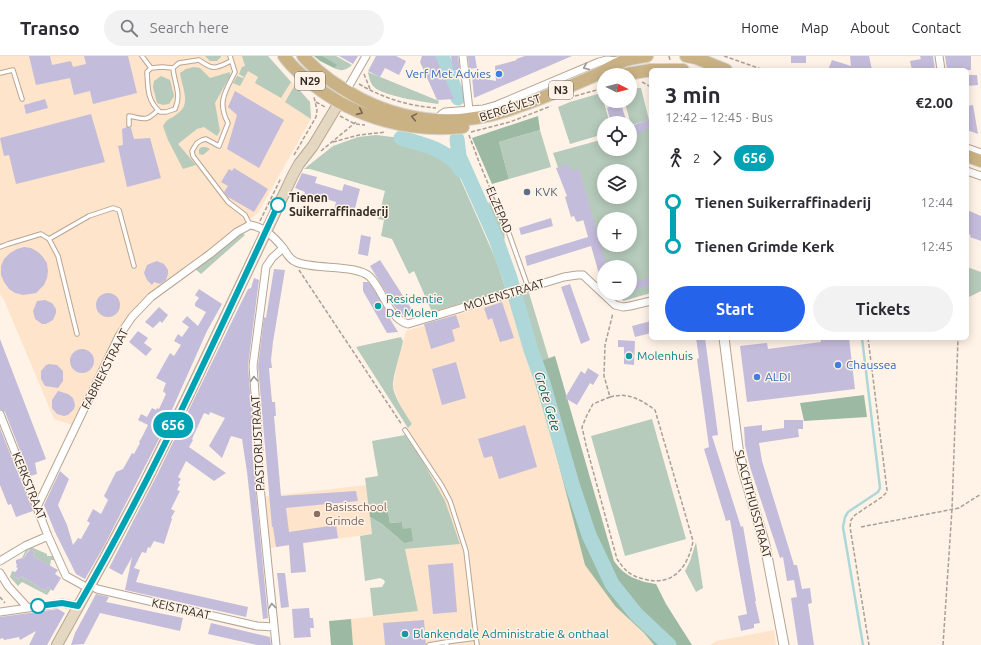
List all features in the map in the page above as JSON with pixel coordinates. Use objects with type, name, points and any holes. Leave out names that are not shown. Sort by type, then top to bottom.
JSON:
[{"type":"main road","name":"N29","points":[[284,56],[301,75],[339,102]]},
{"type":"main road","name":"N29","points":[[302,56],[324,76],[346,91]]},
{"type":"main road","name":"BERGÉVEST","points":[[346,91],[377,106],[402,115],[453,121],[472,119],[504,112],[580,82],[624,61],[648,56]]},
{"type":"main road","points":[[686,56],[696,58],[721,68]]},
{"type":"main road","points":[[637,72],[649,70]]},
{"type":"main road","name":"BERGÉVEST","points":[[339,102],[367,115],[392,123],[429,129],[452,129],[503,118],[597,83]]},
{"type":"main road","points":[[56,645],[89,587],[183,405],[299,164],[313,146],[346,91]]},
{"type":"main road","points":[[969,157],[981,161]]},
{"type":"main road","points":[[969,165],[981,168]]},
{"type":"street","points":[[463,56],[469,110]]},
{"type":"street","points":[[648,56],[651,68]]},
{"type":"street","points":[[939,56],[941,68]]},
{"type":"street","points":[[346,91],[364,59]]},
{"type":"street","name":"BERGÉVEST","points":[[436,120],[445,112],[483,109],[504,103],[599,62],[608,60],[624,61]]},
{"type":"street","points":[[969,149],[981,153]]},
{"type":"street","points":[[969,172],[981,176]]},
{"type":"street","points":[[250,225],[266,230],[295,262]]},
{"type":"street","name":"FABRIEKSTRAAT","points":[[37,507],[119,336],[132,317],[151,297],[210,254],[237,232],[250,225]]},
{"type":"street","name":"PASTORIJSTRAAT","points":[[276,645],[258,467],[259,448],[253,366],[266,267],[272,258],[283,248]]},
{"type":"street","name":"MOLENSTRAAT","points":[[295,262],[363,272],[371,277],[396,317],[402,322],[408,324],[564,277],[577,275],[583,276],[614,305]]},
{"type":"street","points":[[614,305],[623,307],[649,301]]},
{"type":"street","name":"SLACHTHUISSTRAAT","points":[[724,340],[738,448],[765,545],[784,645]]},
{"type":"street","name":"KERKSTRAAT","points":[[0,414],[48,536],[66,576],[89,587]]},
{"type":"street","name":"KERKSTRAAT","points":[[0,561],[24,546],[48,536]]},
{"type":"street","points":[[0,573],[8,586],[28,608]]},
{"type":"street","name":"KEISTRAAT","points":[[89,587],[257,626],[274,627]]},
{"type":"street","points":[[0,612],[62,603],[78,606]]},
{"type":"lane","points":[[142,56],[151,68]]},
{"type":"lane","points":[[230,56],[235,72],[223,95],[223,114],[228,123],[219,146],[206,139],[197,143],[192,150],[193,156],[228,202],[245,215],[250,225]]},
{"type":"lane","points":[[173,68],[178,101],[175,109],[160,112],[153,106],[149,95],[147,72],[151,68],[173,68],[179,63],[199,60],[208,67],[215,68],[232,61]]},
{"type":"lane","points":[[0,73],[13,70],[22,99]]},
{"type":"lane","points":[[129,125],[129,116],[145,119],[150,118],[158,110]]},
{"type":"lane","points":[[49,239],[89,216],[113,208],[119,210],[134,266]]},
{"type":"lane","name":"ELZEPAD","points":[[507,228],[525,289]]},
{"type":"lane","points":[[0,247],[41,234],[49,239],[58,256],[77,334]]},
{"type":"lane","points":[[406,430],[450,501],[466,551],[477,645]]},
{"type":"lane","points":[[429,645],[446,644],[476,638]]},
{"type":"path","points":[[724,56],[758,68]]},
{"type":"path","points":[[364,59],[364,74],[371,91]]},
{"type":"path","points":[[352,80],[371,91],[399,102],[425,107],[441,108]]},
{"type":"path","points":[[640,81],[649,86]]},
{"type":"path","points":[[314,98],[316,102]]},
{"type":"path","points":[[355,124],[347,128],[333,142],[359,135],[389,132]]},
{"type":"path","name":"ELZEPAD","points":[[468,133],[507,228]]},
{"type":"path","points":[[295,262],[300,272],[406,430]]},
{"type":"path","points":[[610,396],[604,376],[605,345],[614,305]]},
{"type":"path","points":[[868,340],[886,493],[853,517],[850,527],[869,645]]},
{"type":"path","points":[[943,645],[952,509],[958,340]]},
{"type":"path","points":[[618,394],[637,398],[655,410],[693,542],[691,553],[680,572],[668,579],[659,581],[639,578],[627,572],[617,559],[582,428],[593,404],[610,396],[618,394]]},
{"type":"path","points":[[861,527],[959,508],[981,494]]},
{"type":"shaded area","points":[[0,56],[268,56],[310,102],[311,119],[258,213],[128,318],[72,425],[54,419],[4,300],[0,294]]},
{"type":"shaded area","points":[[510,298],[551,435],[585,565],[654,645],[353,645],[351,619],[418,611],[405,549],[460,544],[422,460],[403,432],[412,424],[403,411],[393,387],[397,364],[406,331]]},
{"type":"shaded area","name":"Basisschool Grimde","points":[[366,485],[372,534],[270,548],[263,497]]},
{"type":"shaded area","points":[[774,630],[776,645],[710,645],[716,641]]},
{"type":"green space","points":[[205,56],[221,57],[217,61],[210,61]]},
{"type":"green space","points":[[242,56],[268,56],[291,82],[281,98],[255,83],[258,77],[248,71],[240,86],[233,83],[237,76],[244,77],[239,74],[242,67],[245,66]]},
{"type":"green space","points":[[314,56],[323,56],[337,65],[334,68],[320,61]]},
{"type":"green space","points":[[323,56],[336,56],[352,65],[344,70],[339,70],[334,68],[336,65]]},
{"type":"green space","points":[[194,67],[200,68],[210,78],[230,72],[230,76],[215,103],[220,131],[217,136],[204,127],[197,129],[178,144],[196,165],[183,169],[168,140],[163,126],[168,120],[182,110],[184,105],[185,95],[180,73],[186,69]]},
{"type":"green space","points":[[368,72],[439,101],[438,104],[404,98],[379,90],[372,84]]},
{"type":"green space","points":[[161,76],[170,80],[174,96],[169,104],[163,105],[157,103],[153,87],[154,81]]},
{"type":"green space","points":[[295,85],[310,102],[311,119],[285,102]]},
{"type":"green space","points":[[637,88],[641,88],[649,120],[637,123],[637,116],[629,116],[626,108],[637,108]]},
{"type":"green space","points":[[597,94],[597,108],[606,108],[608,116],[597,116],[597,136],[570,144],[558,107]]},
{"type":"green space","points":[[610,108],[620,108],[617,116],[613,116]]},
{"type":"green space","points":[[538,116],[540,130],[499,142],[509,179],[492,184],[472,138]]},
{"type":"green space","points":[[649,127],[649,294],[637,297],[637,260],[601,260],[598,252],[637,252],[637,212],[597,212],[597,251],[584,220],[577,222],[553,153],[597,141],[597,156],[637,156],[637,130]]},
{"type":"green space","points":[[540,130],[551,167],[509,179],[499,142]]},
{"type":"green space","points":[[376,135],[417,140],[424,143],[428,151],[431,153],[444,157],[451,162],[455,167],[496,260],[506,290],[432,312],[414,271],[409,274],[392,239],[381,236],[384,220],[378,219],[385,191],[310,169],[304,169],[333,146],[358,137]]},
{"type":"green space","points":[[202,147],[210,149],[203,155],[199,154],[199,149]]},
{"type":"green space","points":[[488,202],[495,205],[501,220],[505,235],[503,245],[496,229]]},
{"type":"green space","points":[[242,233],[245,235],[201,274],[195,269]]},
{"type":"green space","points":[[969,268],[981,272],[981,291],[969,297]]},
{"type":"green space","points":[[529,293],[549,359],[542,361],[543,365],[540,366],[519,296]]},
{"type":"green space","points":[[401,337],[403,341],[395,372],[393,388],[398,401],[412,424],[408,428],[356,347]]},
{"type":"green space","points":[[555,356],[614,561],[627,575],[656,584],[666,604],[692,645],[654,645],[644,633],[615,606],[585,565],[551,435],[530,367],[542,365],[541,361]]},
{"type":"green space","points":[[864,395],[867,417],[804,421],[800,403]]},
{"type":"green space","points":[[652,419],[686,539],[625,556],[591,436]]},
{"type":"green space","points":[[405,435],[422,460],[445,501],[460,544],[405,549],[418,611],[373,616],[370,588],[382,587],[385,582],[380,578],[365,581],[360,536],[372,534],[370,517],[382,524],[404,543],[402,522],[390,523],[387,507],[369,510],[365,478],[378,476],[372,441]]},
{"type":"green space","points":[[387,507],[390,523],[402,522],[403,529],[411,528],[413,541],[404,543],[382,524],[370,517],[369,510]]},
{"type":"green space","points":[[696,542],[703,588],[696,592],[685,571]]},
{"type":"green space","points":[[31,547],[47,554],[47,556],[55,556],[55,560],[51,560],[50,566],[33,556],[35,552],[29,549],[23,559],[22,558],[26,550]]},
{"type":"green space","points":[[12,571],[16,572],[14,576],[19,579],[21,576],[45,591],[48,587],[51,589],[47,595],[22,582],[18,586],[10,577]]},
{"type":"green space","points":[[351,619],[353,645],[331,645],[329,621]]},
{"type":"building","points":[[29,56],[50,56],[52,65],[71,61],[73,67],[86,64],[84,56],[128,56],[137,93],[93,104],[90,91],[74,95],[70,78],[36,85]]},
{"type":"building","points":[[339,56],[358,56],[353,64]]},
{"type":"building","points":[[376,56],[396,56],[406,61],[399,75],[385,68],[380,77],[368,71]]},
{"type":"building","points":[[422,56],[435,56],[454,99],[437,100],[420,62]]},
{"type":"building","points":[[451,56],[458,56],[460,70],[453,70]]},
{"type":"building","points":[[468,56],[475,56],[477,68],[469,69]]},
{"type":"building","points":[[525,56],[572,56],[474,98],[472,76],[496,81],[495,66],[517,60],[516,59]]},
{"type":"building","points":[[791,56],[806,56],[806,63],[791,63]]},
{"type":"building","points":[[850,56],[869,56],[872,68],[829,68],[832,60],[851,66]]},
{"type":"building","points":[[920,56],[933,56],[935,68],[912,68],[910,61],[921,59]]},
{"type":"building","points":[[945,56],[971,56],[971,70],[969,70],[969,68],[947,68]]},
{"type":"building","points":[[969,75],[977,75],[978,85],[969,86]]},
{"type":"building","points":[[235,91],[284,120],[259,168],[227,149],[237,115],[228,107]]},
{"type":"building","points":[[45,99],[48,108],[26,114],[24,105]]},
{"type":"building","points":[[973,105],[978,134],[969,131],[969,106]]},
{"type":"building","points":[[607,108],[622,108],[625,116],[609,116]]},
{"type":"building","points":[[91,114],[105,162],[16,184],[9,155],[4,156],[0,138]]},
{"type":"building","points":[[649,120],[649,127],[646,128],[646,131],[637,134],[637,124]]},
{"type":"building","points":[[127,127],[131,128],[134,139],[150,138],[161,178],[127,187],[118,146],[123,145],[122,129]]},
{"type":"building","points":[[569,164],[571,171],[579,169],[597,232],[597,252],[603,252],[605,260],[597,260],[597,267],[591,246],[527,266],[525,256],[588,237],[583,219],[576,221],[574,216],[571,217],[565,197],[567,196],[556,168]]},
{"type":"building","points":[[234,168],[268,189],[254,212],[228,197],[224,192],[228,186],[221,182],[229,169],[232,171]]},
{"type":"building","points":[[302,173],[317,177],[315,183],[342,191],[344,184],[360,189],[353,216],[334,210],[336,202],[316,196],[314,203],[302,200],[305,192],[295,188]]},
{"type":"building","points":[[969,211],[981,216],[981,241],[970,237],[971,235],[969,234]]},
{"type":"building","points":[[551,218],[553,226],[521,235],[519,228]]},
{"type":"building","points":[[361,235],[371,237],[368,256],[358,254]]},
{"type":"building","points":[[24,247],[31,248],[43,257],[47,263],[48,271],[44,285],[36,293],[23,295],[15,293],[9,289],[1,275],[1,266],[4,259],[10,253]]},
{"type":"building","points":[[380,260],[416,316],[405,317],[395,307],[370,266]]},
{"type":"building","points":[[157,261],[164,264],[168,270],[168,274],[166,280],[160,284],[154,282],[152,285],[147,280],[144,273],[147,265]]},
{"type":"building","points":[[274,269],[285,270],[273,342],[271,360],[272,368],[269,368],[272,402],[275,402],[276,416],[274,416],[281,496],[356,491],[358,501],[286,508],[289,532],[336,525],[338,538],[303,543],[306,572],[291,573],[289,545],[276,547],[272,527],[258,366],[264,317],[266,318]]},
{"type":"building","points":[[254,278],[259,280],[248,366],[253,429],[253,462],[268,618],[263,619],[242,439],[231,436],[222,458],[209,446],[225,418],[210,412],[209,415],[204,413],[189,447],[226,473],[214,481],[186,461],[178,477],[181,479],[178,483],[180,484],[177,490],[180,491],[171,509],[175,511],[171,518],[172,519],[164,544],[154,541],[150,548],[148,547],[146,553],[142,552],[134,568],[140,570],[136,582],[248,607],[246,617],[125,590],[132,557],[122,575],[109,568],[158,473],[248,289],[251,288]]},
{"type":"building","points":[[649,278],[649,286],[637,289],[637,281]]},
{"type":"building","points":[[363,282],[368,282],[371,285],[398,332],[387,333],[363,291]]},
{"type":"building","points":[[570,284],[590,340],[581,344],[561,287]]},
{"type":"building","points":[[199,289],[222,304],[207,331],[159,439],[104,546],[85,579],[76,574],[55,532],[44,505],[60,471],[69,479],[58,505],[67,525],[73,545],[78,538],[81,539],[90,523],[87,521],[93,509],[101,514],[108,500],[104,496],[116,472],[123,469],[132,453],[134,454],[148,425],[138,420],[141,414],[147,417],[152,408],[156,410],[157,408],[159,409],[166,394],[163,391],[166,383],[156,378],[170,353],[174,356],[181,345],[174,341],[178,334],[182,337],[189,327],[182,322],[187,316],[198,326],[206,312],[195,306],[195,303],[199,298],[195,295]]},
{"type":"building","points":[[108,293],[113,294],[119,300],[119,310],[113,316],[108,317],[103,316],[97,310],[96,305],[97,300],[103,294]]},
{"type":"building","points":[[45,300],[52,303],[56,309],[56,313],[53,320],[46,324],[42,324],[35,319],[33,311],[37,301]]},
{"type":"building","points":[[502,302],[514,338],[500,342],[492,318],[488,320],[484,308]]},
{"type":"building","points":[[159,307],[168,315],[162,323],[160,321],[153,328],[145,322]]},
{"type":"building","points":[[456,315],[460,327],[452,330],[455,341],[431,349],[424,324]]},
{"type":"building","points":[[649,322],[649,334],[635,337],[632,326]]},
{"type":"building","points":[[138,331],[148,338],[144,343],[152,349],[146,356],[129,342]]},
{"type":"building","points":[[0,339],[46,459],[35,463],[37,474],[30,476],[5,412],[0,409]]},
{"type":"building","name":"Molenhuis","points":[[618,340],[635,341],[634,365],[624,364],[624,347],[618,347]]},
{"type":"building","points":[[696,340],[705,340],[718,435],[712,436],[741,527],[743,526],[760,623],[754,624],[754,628],[741,631],[738,616],[747,614],[730,520],[726,521],[704,449],[709,447],[697,359],[699,358]]},
{"type":"building","points":[[820,340],[849,340],[855,389],[747,402],[740,346],[767,343],[768,349],[821,342]]},
{"type":"building","points":[[82,349],[87,350],[93,356],[93,366],[87,372],[82,373],[77,372],[71,366],[70,361],[71,356],[77,350]]},
{"type":"building","points":[[456,362],[466,398],[442,405],[432,369]]},
{"type":"building","points":[[46,365],[57,365],[63,371],[63,381],[58,388],[45,386],[41,379],[41,371]]},
{"type":"building","points":[[588,368],[599,375],[593,385],[590,383],[577,405],[565,398],[581,371],[585,374]]},
{"type":"building","points":[[58,391],[68,394],[73,398],[75,405],[74,409],[68,415],[64,416],[57,414],[52,408],[52,400]]},
{"type":"building","points":[[784,420],[803,420],[803,429],[798,429],[799,437],[759,443],[762,461],[794,565],[797,565],[802,589],[810,588],[812,603],[808,604],[814,645],[798,645],[791,598],[797,597],[794,580],[787,581],[783,557],[780,558],[750,467],[745,445],[744,427],[762,425],[762,431],[784,428]]},
{"type":"building","points":[[525,425],[537,467],[499,479],[492,456],[484,458],[478,439]]},
{"type":"building","points":[[0,428],[33,511],[16,517],[11,504],[8,505],[0,485]]},
{"type":"building","points":[[30,549],[35,552],[33,556],[58,570],[55,574],[61,578],[53,591],[48,587],[45,591],[21,576],[20,579],[13,576],[18,568],[16,567],[16,560],[23,559]]},
{"type":"building","points":[[453,563],[457,612],[433,614],[428,565]]},
{"type":"building","points":[[277,573],[285,573],[289,607],[281,608]]},
{"type":"building","points":[[96,594],[109,597],[106,602],[183,618],[180,631],[100,613],[84,644],[71,645],[75,633]]},
{"type":"building","points":[[309,608],[310,618],[313,618],[314,628],[310,628],[311,637],[294,638],[292,609]]},
{"type":"building","points":[[58,609],[65,613],[47,645],[29,645],[36,631],[20,640],[19,637],[4,640],[3,638],[0,639],[0,617]]},
{"type":"building","name":"Blankendale Administratie & onthaal","points":[[424,620],[426,645],[385,645],[383,623]]},
{"type":"building","points":[[211,623],[270,637],[271,645],[257,645],[208,634]]},
{"type":"waterway","name":"Grote Gete","points":[[442,56],[458,98]]},
{"type":"waterway","points":[[401,138],[427,146],[443,153],[462,171]]},
{"type":"waterway","name":"Grote Gete","points":[[457,139],[459,156],[496,239],[510,278],[531,350],[543,383],[572,484],[589,535],[612,584],[636,614],[669,645]]},
{"type":"waterway","points":[[862,340],[880,488],[878,492],[848,512],[845,517],[843,527],[863,645]]},
{"type":"bus line","name":"656","points":[[38,606],[62,603],[78,606],[105,558],[187,398],[278,205]]},
{"type":"place","name":"Verf Met Advies","points":[[499,74]]},
{"type":"place","name":"KVK","points":[[527,192]]},
{"type":"place","name":"Tienen Suikerraffinaderij","points":[[278,205]]},
{"type":"place","name":"Residentie De Molen","points":[[378,306]]},
{"type":"place","name":"Molenhuis","points":[[629,356]]},
{"type":"place","name":"Chaussea","points":[[838,365]]},
{"type":"place","name":"ALDI","points":[[757,377]]},
{"type":"place","name":"Basisschool Grimde","points":[[317,514]]},
{"type":"place","name":"Blankendale Administratie & onthaal","points":[[405,634]]}]
